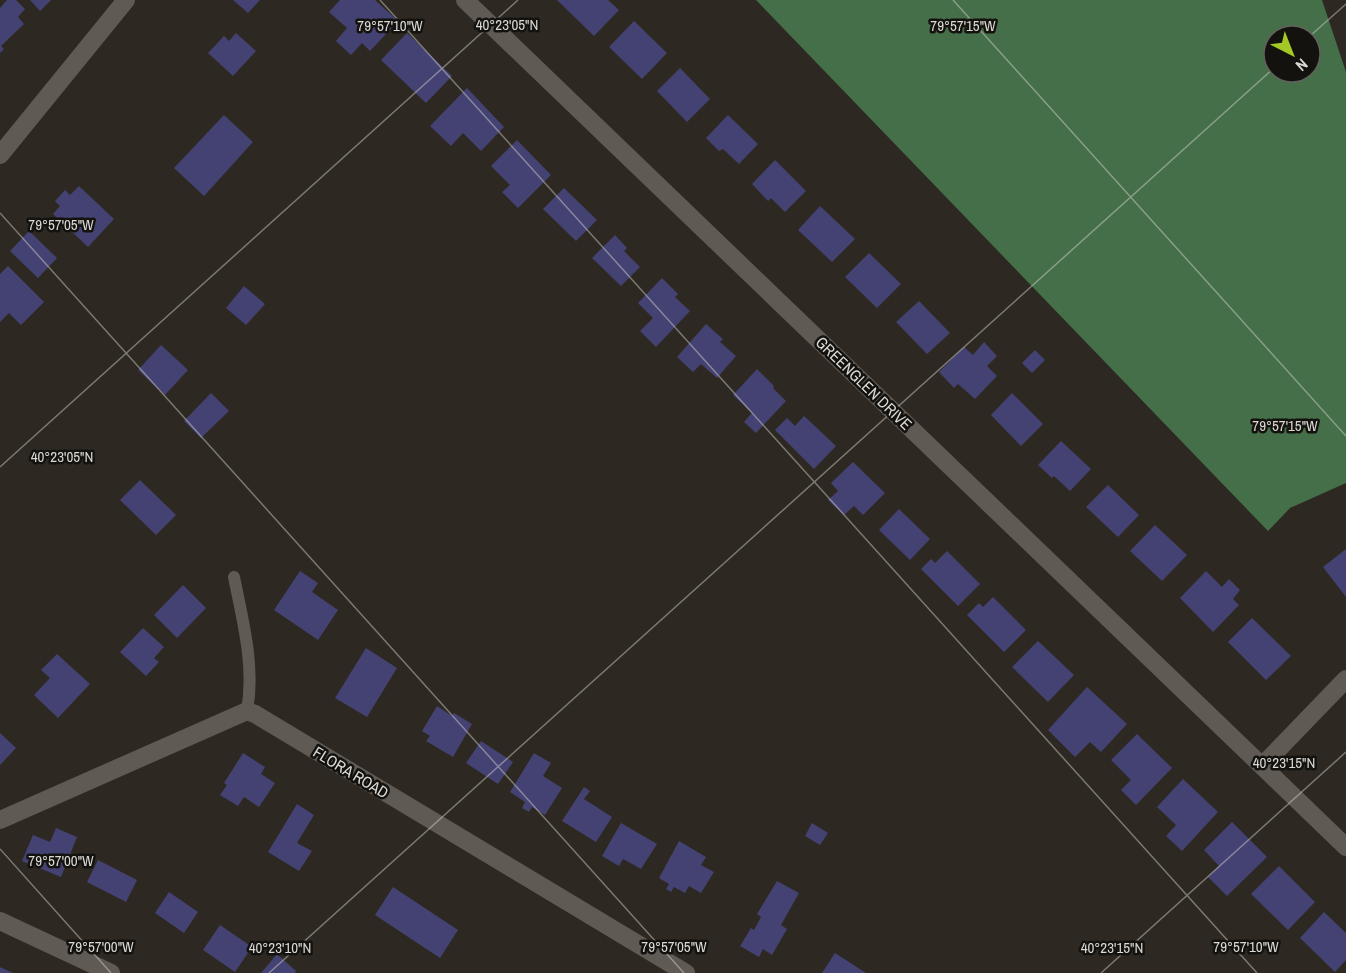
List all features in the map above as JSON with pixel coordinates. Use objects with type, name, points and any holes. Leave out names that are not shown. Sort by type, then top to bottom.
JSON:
[{"type":"street","points":[[0,155],[126,0]]},
{"type":"street","name":"GREENGLEN DRIVE","points":[[465,0],[1346,846]]},
{"type":"street","points":[[1262,766],[1346,679]]},
{"type":"street","points":[[0,820],[247,711]]},
{"type":"street","name":"FLORA ROAD","points":[[247,711],[686,973]]},
{"type":"street","points":[[0,921],[111,973]]},
{"type":"lane","points":[[234,577],[251,670],[251,690],[247,711]]},
{"type":"green space","points":[[756,0],[1322,0],[1346,72],[1346,483],[1290,508],[1268,531]]},
{"type":"building","points":[[7,0],[16,0],[25,9],[18,17],[24,24],[1,46],[4,49],[0,53],[0,8]]},
{"type":"building","points":[[30,0],[51,0],[40,11]]},
{"type":"building","points":[[233,0],[260,0],[248,13]]},
{"type":"building","points":[[340,0],[375,0],[398,21],[370,51],[362,43],[351,55],[336,41],[347,28],[329,12]]},
{"type":"building","points":[[557,0],[608,0],[619,10],[594,36]]},
{"type":"building","points":[[634,21],[667,53],[642,79],[609,47]]},
{"type":"building","points":[[236,33],[256,51],[233,76],[208,53],[224,36],[229,41]]},
{"type":"building","points":[[407,33],[452,76],[426,103],[381,60]]},
{"type":"building","points":[[680,68],[710,99],[687,122],[657,91]]},
{"type":"building","points":[[467,88],[504,127],[481,151],[463,133],[451,146],[430,126]]},
{"type":"building","points":[[224,115],[253,142],[204,196],[174,168]]},
{"type":"building","points":[[728,115],[758,144],[739,164],[723,149],[719,151],[706,138]]},
{"type":"building","points":[[517,140],[551,175],[518,208],[502,192],[510,185],[491,166]]},
{"type":"building","points":[[775,160],[806,191],[785,212],[771,198],[768,201],[752,184]]},
{"type":"building","points":[[79,186],[114,219],[88,247],[53,214],[60,206],[55,201],[65,190],[70,195]]},
{"type":"building","points":[[564,188],[597,220],[576,241],[543,209]]},
{"type":"building","points":[[820,206],[855,239],[832,262],[798,230]]},
{"type":"building","points":[[29,231],[57,258],[38,278],[10,251]]},
{"type":"building","points":[[615,235],[627,248],[624,251],[640,267],[621,286],[592,258]]},
{"type":"building","points":[[869,253],[901,284],[877,308],[845,277]]},
{"type":"building","points":[[8,266],[44,302],[21,325],[9,313],[0,322],[0,274]]},
{"type":"building","points":[[662,278],[678,294],[675,297],[690,311],[656,347],[640,331],[653,318],[638,303]]},
{"type":"building","points":[[244,286],[265,304],[246,325],[226,308]]},
{"type":"building","points":[[919,301],[950,333],[927,354],[896,322]]},
{"type":"building","points":[[706,324],[723,339],[720,342],[736,356],[717,378],[701,364],[693,372],[677,357]]},
{"type":"building","points":[[984,342],[997,356],[987,366],[997,376],[975,399],[958,384],[954,388],[939,372],[964,347],[973,355]]},
{"type":"building","points":[[161,345],[188,370],[165,395],[138,370]]},
{"type":"building","points":[[1035,350],[1045,360],[1032,373],[1022,363]]},
{"type":"building","points":[[757,369],[786,401],[756,433],[744,422],[752,413],[733,395]]},
{"type":"building","points":[[211,393],[229,411],[201,438],[184,421]]},
{"type":"building","points":[[1012,393],[1043,424],[1021,446],[991,415]]},
{"type":"building","points":[[804,416],[836,446],[814,469],[775,430],[787,418],[795,426]]},
{"type":"building","points":[[1061,441],[1091,469],[1070,491],[1038,465]]},
{"type":"building","points":[[853,462],[885,493],[863,515],[854,506],[844,515],[828,500],[838,491],[831,483]]},
{"type":"building","points":[[140,480],[176,515],[156,535],[120,500]]},
{"type":"building","points":[[1108,485],[1139,515],[1118,537],[1086,507]]},
{"type":"building","points":[[899,509],[930,539],[910,560],[879,530]]},
{"type":"building","points":[[1155,525],[1187,555],[1162,581],[1130,551]]},
{"type":"building","points":[[1346,549],[1346,597],[1323,567]]},
{"type":"building","points":[[947,551],[980,584],[958,606],[921,569],[931,559],[935,563]]},
{"type":"building","points":[[300,571],[318,583],[312,592],[338,610],[318,640],[274,610]]},
{"type":"building","points":[[1206,571],[1222,587],[1229,579],[1240,590],[1233,599],[1239,605],[1213,632],[1180,598]]},
{"type":"building","points":[[183,585],[206,608],[177,638],[154,615]]},
{"type":"building","points":[[993,597],[1026,630],[1004,652],[967,615],[979,603],[983,607]]},
{"type":"building","points":[[1252,618],[1291,656],[1266,680],[1228,642]]},
{"type":"building","points":[[143,628],[164,647],[154,658],[159,662],[146,676],[120,652]]},
{"type":"building","points":[[1038,641],[1074,675],[1048,702],[1012,667]]},
{"type":"building","points":[[366,648],[397,668],[367,717],[335,698]]},
{"type":"building","points":[[57,654],[90,684],[58,718],[34,695],[50,678],[41,670]]},
{"type":"building","points":[[1087,687],[1127,724],[1101,752],[1090,742],[1075,757],[1048,730]]},
{"type":"building","points":[[437,706],[452,716],[454,713],[472,724],[453,757],[426,741],[430,736],[422,731]]},
{"type":"building","points":[[0,733],[16,748],[0,765]]},
{"type":"building","points":[[1137,734],[1172,768],[1136,805],[1121,790],[1131,780],[1111,760]]},
{"type":"building","points":[[481,741],[513,762],[498,784],[466,763]]},
{"type":"building","points":[[243,753],[265,767],[261,774],[275,783],[259,807],[244,797],[238,806],[220,795],[227,785],[224,783]]},
{"type":"building","points":[[534,753],[551,763],[543,776],[562,788],[545,815],[532,807],[529,812],[522,808],[525,802],[510,792]]},
{"type":"building","points":[[1183,779],[1218,812],[1182,851],[1166,836],[1176,825],[1157,807]]},
{"type":"building","points":[[584,787],[590,791],[584,799],[612,817],[596,842],[562,821]]},
{"type":"building","points":[[297,804],[314,815],[297,843],[312,851],[299,871],[268,852]]},
{"type":"building","points":[[1232,822],[1267,857],[1227,896],[1208,877],[1219,866],[1204,850]]},
{"type":"building","points":[[621,823],[657,844],[641,869],[623,859],[619,866],[602,856]]},
{"type":"building","points":[[812,823],[828,833],[820,845],[805,836]]},
{"type":"building","points":[[56,828],[77,837],[61,877],[22,861],[33,835],[50,842]]},
{"type":"building","points":[[679,841],[706,857],[701,865],[714,872],[701,893],[689,886],[685,893],[674,887],[671,892],[666,889],[669,884],[659,878]]},
{"type":"building","points":[[98,860],[137,880],[126,902],[87,882]]},
{"type":"building","points":[[1279,866],[1315,902],[1288,930],[1251,894]]},
{"type":"building","points":[[777,881],[799,893],[781,925],[787,929],[772,955],[763,949],[759,957],[740,946],[751,928],[754,930],[761,917],[757,914]]},
{"type":"building","points":[[393,887],[458,930],[440,958],[375,915]]},
{"type":"building","points":[[169,892],[198,912],[184,933],[155,913]]},
{"type":"building","points":[[1324,912],[1346,933],[1346,960],[1335,972],[1300,938]]},
{"type":"building","points":[[220,925],[252,947],[235,972],[203,950]]},
{"type":"building","points":[[835,953],[866,973],[822,973]]},
{"type":"building","points":[[277,954],[296,971],[295,973],[261,973]]},
{"type":"building","points":[[0,967],[13,973],[0,973]]}]
